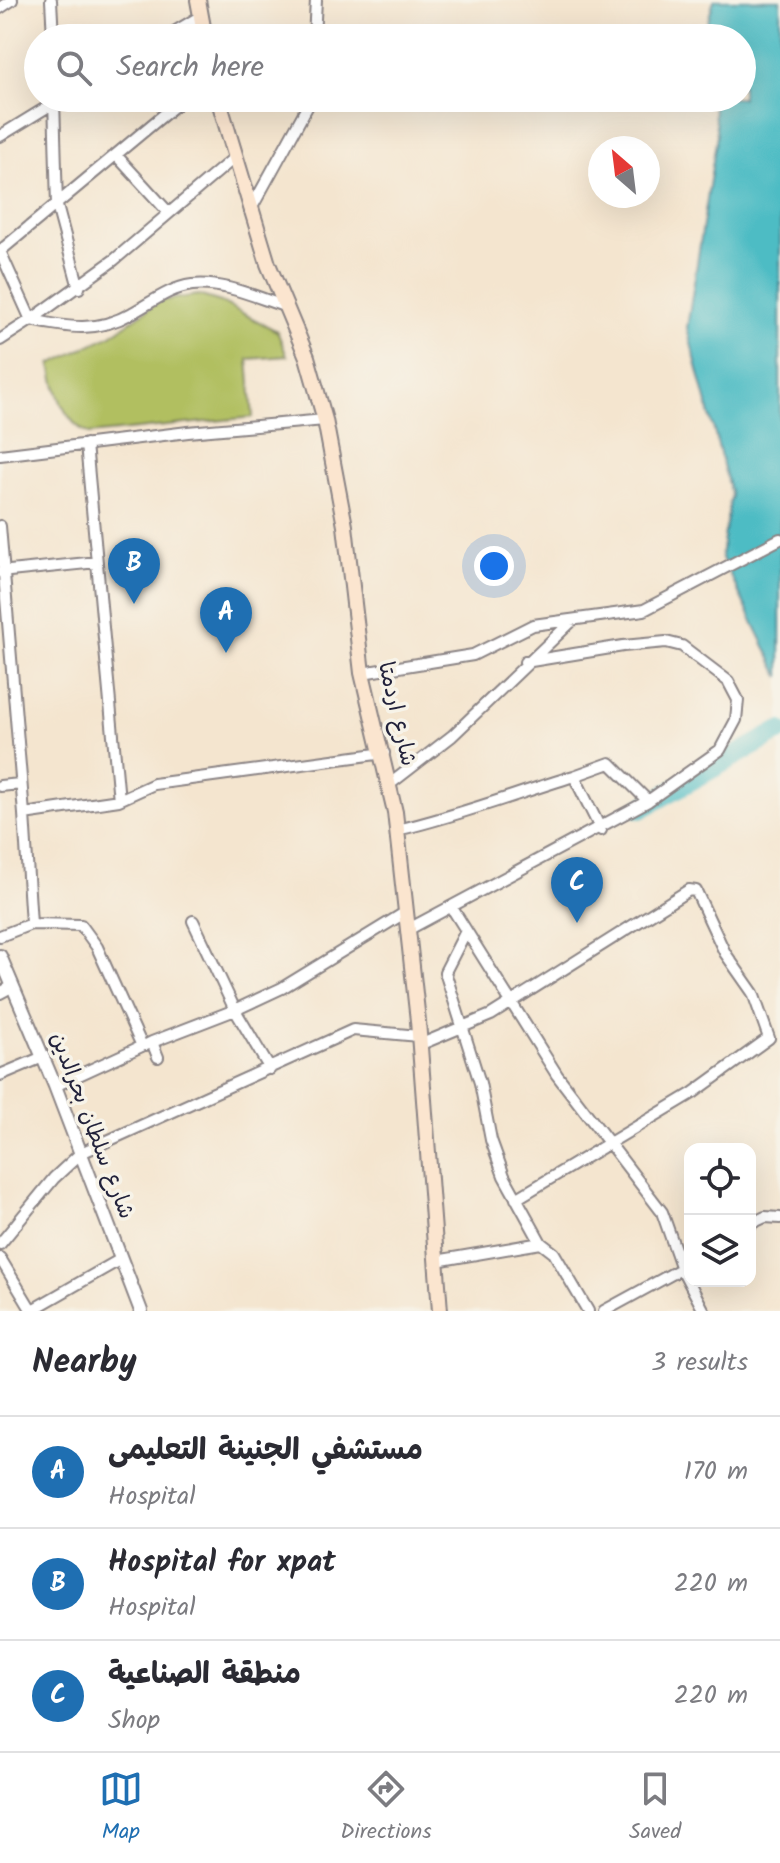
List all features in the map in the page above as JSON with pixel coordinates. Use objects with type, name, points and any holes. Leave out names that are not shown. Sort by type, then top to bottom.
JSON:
[{"type":"main road","points":[[198,0],[202,24]]},
{"type":"main road","name":"شارع اردمتا","points":[[222,112],[250,211],[268,264],[288,307],[325,420],[345,526],[362,673],[390,784],[409,929],[440,1311]]},
{"type":"street","points":[[0,8],[12,0]]},
{"type":"street","points":[[51,0],[52,24]]},
{"type":"street","points":[[315,24],[316,0]]},
{"type":"street","points":[[188,24],[201,16]]},
{"type":"street","points":[[0,136],[37,112]]},
{"type":"street","points":[[57,112],[57,206],[79,288]]},
{"type":"street","points":[[31,320],[0,251],[167,112]]},
{"type":"street","points":[[250,211],[304,112]]},
{"type":"street","points":[[116,155],[169,213]]},
{"type":"street","points":[[0,340],[79,288],[234,158]]},
{"type":"street","points":[[31,320],[68,328],[97,328],[173,290],[192,285],[213,284],[288,307]]},
{"type":"street","points":[[0,455],[325,420]]},
{"type":"street","points":[[86,444],[119,800]]},
{"type":"street","points":[[0,526],[31,924]]},
{"type":"street","points":[[362,673],[473,655],[533,625],[644,610],[780,539]]},
{"type":"street","points":[[2,572],[97,562]]},
{"type":"street","points":[[390,784],[452,736],[525,662],[572,621]]},
{"type":"street","points":[[409,929],[538,858],[601,830],[648,801],[720,750],[732,732],[739,708],[728,681],[682,646],[666,642],[525,662]]},
{"type":"street","points":[[0,688],[13,687]]},
{"type":"street","points":[[24,814],[119,800],[154,784],[384,753]]},
{"type":"street","points":[[397,830],[493,804],[514,792],[610,763],[648,801]]},
{"type":"street","points":[[574,776],[601,830]]},
{"type":"street","points":[[0,786],[20,784]]},
{"type":"street","points":[[0,1244],[54,1178],[81,1153],[353,1030],[419,1040],[463,1029],[513,1001],[642,917],[689,890],[696,891],[725,953],[753,993],[769,1038],[693,1093],[516,1199]]},
{"type":"street","points":[[452,908],[557,1075],[662,1212],[684,1262]]},
{"type":"street","points":[[55,1086],[282,988],[406,912]]},
{"type":"street","points":[[193,921],[235,1010],[270,1069]]},
{"type":"street","points":[[0,936],[31,924],[81,925],[97,947],[147,1044],[158,1057]]},
{"type":"street","points":[[466,931],[445,972],[480,1083],[491,1140],[516,1199],[541,1243],[554,1253],[588,1311]]},
{"type":"street","name":"شارع سلطان بحرالدين","points":[[0,956],[55,1086],[141,1311]]},
{"type":"street","points":[[0,993],[13,986]]},
{"type":"street","points":[[0,1075],[43,1057]]},
{"type":"street","points":[[756,1221],[765,1217],[780,1218]]},
{"type":"street","points":[[436,1261],[541,1243]]},
{"type":"street","points":[[0,1258],[32,1311],[121,1259]]},
{"type":"street","points":[[604,1311],[684,1267]]},
{"type":"street","points":[[694,1287],[704,1311]]},
{"type":"green space","points":[[198,295],[221,302],[277,331],[287,356],[248,359],[253,417],[89,434],[72,421],[55,385],[51,364],[111,335],[160,301]]},
{"type":"water","points":[[714,0],[780,0],[780,677],[721,556],[731,495],[687,328],[717,135],[714,112],[756,112],[756,24],[707,24]]},
{"type":"waterway","points":[[640,809],[780,731]]},
{"type":"place","name":"Hospital for xpat","points":[[134,604]]},
{"type":"place","name":"مستشفي الجنينة التعليمى","points":[[226,653]]},
{"type":"place","name":"منطقة الصناعية","points":[[577,923]]}]
